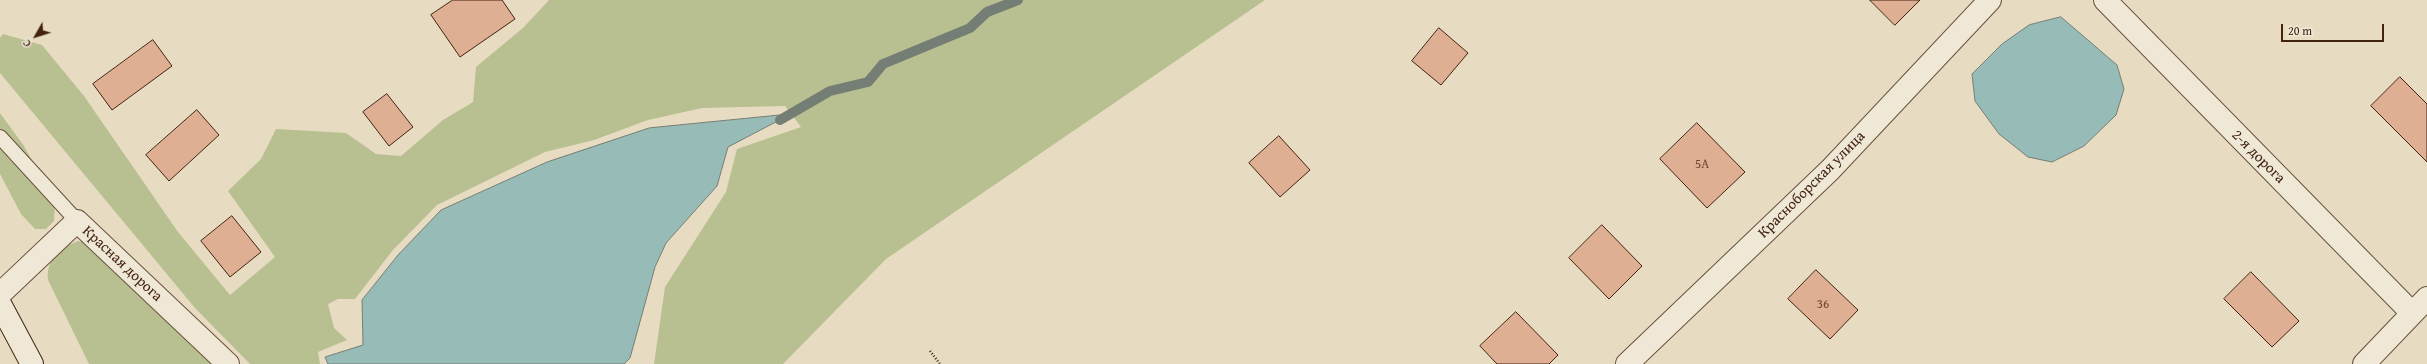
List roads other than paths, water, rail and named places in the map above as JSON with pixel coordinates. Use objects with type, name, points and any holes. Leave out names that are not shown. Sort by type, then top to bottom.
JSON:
[{"type":"street","name":"Красноборская улица","points":[[1627,364],[1830,170],[1990,0]]},
{"type":"street","name":"2-я дорога","points":[[2105,0],[2420,306]]},
{"type":"street","name":"Красная дорога","points":[[0,294],[77,221],[228,364]]},
{"type":"street","points":[[0,304],[32,364]]},
{"type":"street","points":[[2369,362],[2420,306]]},
{"type":"lane","points":[[0,137],[77,221]]},
{"type":"water","points":[[2061,17],[2117,65],[2124,89],[2116,115],[2084,146],[2052,162],[2028,157],[1999,134],[1975,101],[1972,74],[2002,44],[2029,25]]},
{"type":"water","points":[[791,114],[728,147],[717,186],[666,243],[655,267],[630,358],[624,364],[328,364],[325,357],[363,345],[362,300],[398,255],[441,210],[547,162],[649,128]]},
{"type":"waterway","points":[[780,120],[830,91],[868,82],[883,64],[970,28],[987,12],[1018,0]]}]
